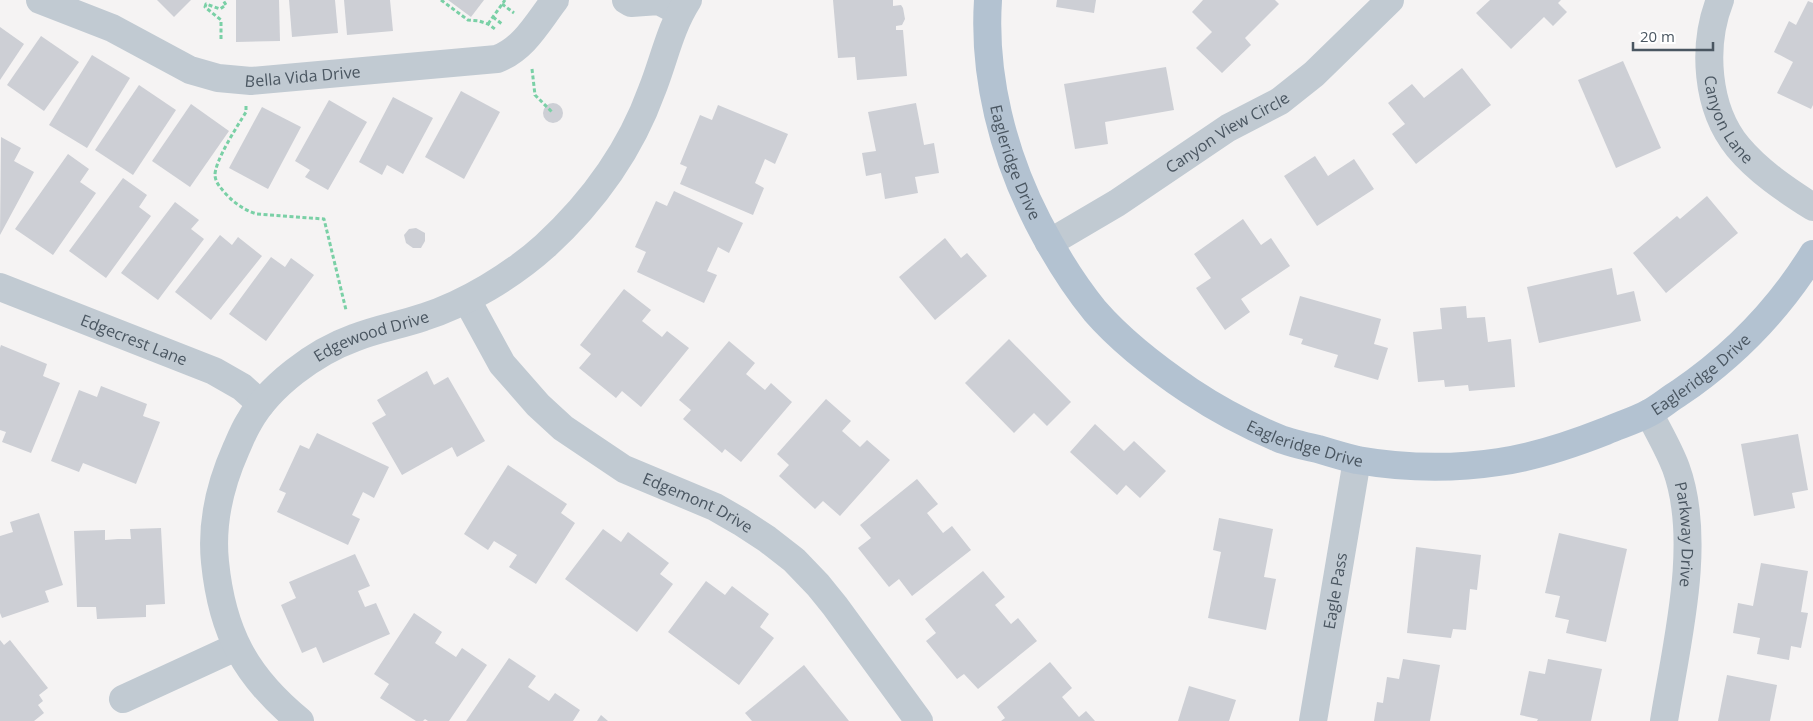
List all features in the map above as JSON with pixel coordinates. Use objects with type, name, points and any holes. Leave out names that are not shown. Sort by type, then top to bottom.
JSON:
[{"type":"main road","name":"Eagleridge Drive","points":[[988,0],[986,20],[990,69],[1002,134],[1027,200],[1049,243],[1071,278],[1096,312],[1135,350],[1171,378],[1213,406],[1280,439],[1357,460],[1444,466],[1500,462],[1572,445],[1649,413],[1705,375],[1732,353],[1762,322],[1806,266],[1813,254]]},
{"type":"street","name":"Bella Vida Drive","points":[[40,0],[112,28],[190,70],[218,78],[250,81],[497,60],[507,56],[519,47],[555,0]]},
{"type":"street","points":[[626,0],[631,2],[672,3]]},
{"type":"street","name":"Canyon View Circle","points":[[1049,243],[1110,207],[1228,128],[1280,101],[1309,78],[1390,0]]},
{"type":"street","name":"Canyon Lane","points":[[1720,0],[1714,15],[1710,34],[1709,62],[1713,92],[1721,119],[1737,145],[1756,165],[1813,207]]},
{"type":"street","name":"Edgewood Drive","points":[[300,721],[268,692],[250,670],[236,647],[223,610],[217,580],[214,555],[215,521],[220,492],[228,467],[249,422],[261,404],[285,380],[333,346],[356,337],[425,317],[467,300],[502,278],[543,248],[592,198],[629,143],[652,91],[668,40],[672,3]]},
{"type":"street","name":"Edgecrest Lane","points":[[0,287],[214,371],[242,387],[261,404]]},
{"type":"street","name":"Edgemont Drive","points":[[467,300],[502,364],[538,405],[563,428],[624,469],[715,507],[767,539],[794,560],[835,606],[919,721]]},
{"type":"street","name":"Parkway Drive","points":[[1649,413],[1676,468],[1687,516],[1687,575],[1664,721]]},
{"type":"street","name":"Eagle Pass","points":[[1313,721],[1357,460]]},
{"type":"street","points":[[123,699],[236,647]]},
{"type":"path","points":[[221,39],[221,20],[205,7],[206,4],[220,10],[226,5],[223,0]]},
{"type":"path","points":[[441,0],[468,20],[488,24],[500,32]]},
{"type":"path","points":[[488,24],[505,0]]},
{"type":"path","points":[[532,65],[535,95],[553,113]]},
{"type":"path","points":[[247,98],[246,112],[219,161],[215,174],[217,184],[233,203],[250,212],[324,219],[346,310]]},
{"type":"building","points":[[157,0],[191,0],[174,17]]},
{"type":"building","points":[[236,0],[279,0],[280,41],[236,42]]},
{"type":"building","points":[[289,0],[335,0],[338,33],[292,37]]},
{"type":"building","points":[[344,0],[390,0],[393,31],[347,35]]},
{"type":"building","points":[[448,0],[484,0],[471,17]]},
{"type":"building","points":[[833,0],[893,0],[893,6],[901,5],[905,19],[902,25],[896,26],[896,30],[903,30],[907,76],[857,80],[855,57],[838,58]]},
{"type":"building","points":[[1057,0],[1096,0],[1094,13],[1056,7]]},
{"type":"building","points":[[1203,0],[1275,0],[1279,4],[1245,38],[1251,45],[1222,73],[1196,48],[1212,32],[1192,12]]},
{"type":"building","points":[[1490,0],[1561,0],[1558,3],[1567,12],[1553,26],[1544,17],[1511,49],[1476,13]]},
{"type":"building","points":[[1808,1],[1813,3],[1813,105],[1811,109],[1777,93],[1793,62],[1774,52],[1789,21],[1796,25]]},
{"type":"building","points":[[0,27],[24,44],[0,80]]},
{"type":"building","points":[[41,36],[79,62],[44,111],[7,85]]},
{"type":"building","points":[[92,55],[130,78],[87,148],[49,125]]},
{"type":"building","points":[[1623,61],[1661,148],[1616,168],[1578,80]]},
{"type":"building","points":[[1166,67],[1174,110],[1105,122],[1108,144],[1075,149],[1064,84]]},
{"type":"building","points":[[1462,68],[1491,105],[1416,164],[1392,134],[1405,124],[1388,103],[1412,84],[1424,98]]},
{"type":"building","points":[[139,85],[176,110],[133,175],[95,150]]},
{"type":"building","points":[[461,91],[500,112],[464,179],[425,157]]},
{"type":"building","points":[[393,97],[433,118],[403,174],[387,165],[382,175],[359,162]]},
{"type":"building","points":[[329,100],[367,122],[328,190],[305,177],[310,170],[295,161]]},
{"type":"building","points":[[553,103],[560,106],[563,113],[560,120],[553,123],[546,120],[543,113],[546,106]]},
{"type":"building","points":[[916,103],[924,145],[934,143],[939,173],[915,177],[918,193],[885,199],[881,173],[866,176],[862,153],[876,151],[868,112]]},
{"type":"building","points":[[191,104],[229,131],[190,187],[152,161]]},
{"type":"building","points":[[718,105],[788,134],[775,164],[765,159],[755,183],[764,188],[753,215],[680,184],[687,167],[680,164],[700,115],[712,120]]},
{"type":"building","points":[[262,107],[301,127],[268,189],[229,168]]},
{"type":"building","points":[[1,137],[21,148],[14,161],[34,172],[0,235]]},
{"type":"building","points":[[68,154],[89,169],[80,182],[96,193],[53,255],[15,229]]},
{"type":"building","points":[[1315,156],[1328,176],[1354,159],[1374,189],[1317,226],[1284,176]]},
{"type":"building","points":[[123,178],[147,195],[139,207],[151,216],[106,278],[69,251]]},
{"type":"building","points":[[674,191],[743,223],[729,253],[718,247],[707,271],[717,275],[704,303],[637,272],[646,252],[635,247],[656,201],[667,206]]},
{"type":"building","points":[[1707,196],[1738,233],[1666,293],[1633,253],[1677,216],[1680,219]]},
{"type":"building","points":[[175,202],[199,220],[191,229],[204,239],[158,300],[121,273]]},
{"type":"building","points":[[1243,219],[1261,245],[1271,238],[1290,266],[1241,299],[1250,312],[1225,330],[1196,288],[1211,278],[1194,254]]},
{"type":"building","points":[[416,228],[425,233],[425,241],[421,248],[413,248],[406,243],[404,235],[409,229]]},
{"type":"building","points":[[220,235],[232,245],[238,237],[262,256],[211,320],[175,292]]},
{"type":"building","points":[[945,238],[961,258],[967,253],[987,276],[935,320],[899,277]]},
{"type":"building","points":[[271,257],[285,267],[291,258],[314,275],[266,341],[229,314]]},
{"type":"building","points":[[1612,268],[1617,295],[1634,291],[1641,321],[1539,343],[1527,287]]},
{"type":"building","points":[[624,289],[651,310],[642,321],[662,337],[667,331],[689,348],[641,407],[622,391],[616,398],[579,368],[591,354],[580,345]]},
{"type":"building","points":[[1300,296],[1381,319],[1374,344],[1388,348],[1378,380],[1334,367],[1338,355],[1301,344],[1303,339],[1289,335]]},
{"type":"building","points":[[1466,306],[1467,318],[1485,317],[1488,342],[1511,339],[1515,387],[1469,391],[1468,385],[1445,387],[1444,380],[1418,382],[1413,332],[1442,329],[1440,308]]},
{"type":"building","points":[[1009,339],[1071,402],[1047,426],[1034,413],[1014,433],[965,383]]},
{"type":"building","points":[[729,341],[755,363],[746,374],[765,390],[771,383],[792,402],[741,462],[725,449],[722,453],[683,419],[691,410],[679,400]]},
{"type":"building","points":[[1,345],[47,364],[43,376],[60,383],[31,453],[2,442],[6,432],[0,430]]},
{"type":"building","points":[[427,371],[434,385],[448,377],[485,441],[457,457],[452,447],[402,475],[372,423],[386,415],[377,400]]},
{"type":"building","points":[[101,386],[147,404],[143,416],[160,422],[136,484],[83,463],[79,472],[51,461],[79,390],[97,397]]},
{"type":"building","points":[[826,399],[851,421],[842,431],[860,447],[867,440],[890,460],[840,516],[823,501],[815,509],[779,476],[789,465],[777,454]]},
{"type":"building","points":[[1095,424],[1124,451],[1134,441],[1166,471],[1140,498],[1126,485],[1117,495],[1070,452]]},
{"type":"building","points":[[317,433],[389,467],[374,498],[363,492],[352,515],[360,519],[348,545],[277,512],[286,493],[279,490],[300,445],[309,449]]},
{"type":"building","points":[[1798,434],[1808,490],[1792,493],[1795,508],[1754,516],[1741,444]]},
{"type":"building","points":[[508,465],[567,504],[561,513],[575,523],[536,584],[509,567],[517,555],[494,541],[488,550],[464,534]]},
{"type":"building","points":[[917,479],[938,504],[927,513],[943,533],[952,526],[971,550],[912,596],[899,579],[889,587],[858,548],[871,538],[860,525]]},
{"type":"building","points":[[39,513],[63,585],[45,591],[49,602],[2,618],[0,613],[0,536],[13,532],[10,522]]},
{"type":"building","points":[[1219,518],[1273,529],[1264,577],[1276,579],[1266,630],[1208,618],[1221,552],[1213,550]]},
{"type":"building","points":[[161,528],[165,604],[146,605],[146,617],[97,619],[96,607],[77,607],[74,531],[105,530],[105,540],[131,539],[130,529]]},
{"type":"building","points":[[603,529],[621,542],[628,532],[669,563],[660,574],[673,584],[637,632],[565,579]]},
{"type":"building","points":[[1559,533],[1627,549],[1606,642],[1566,633],[1569,620],[1555,617],[1560,596],[1545,593]]},
{"type":"building","points":[[1416,547],[1481,555],[1477,590],[1470,589],[1466,630],[1453,629],[1451,638],[1407,633]]},
{"type":"building","points":[[355,554],[370,586],[358,591],[365,607],[376,603],[390,634],[323,663],[316,647],[302,653],[281,605],[296,598],[289,582]]},
{"type":"building","points":[[1761,563],[1808,571],[1801,612],[1808,613],[1801,648],[1791,646],[1789,660],[1757,654],[1760,638],[1733,633],[1738,603],[1753,606]]},
{"type":"building","points":[[983,571],[1005,597],[995,605],[1011,624],[1018,618],[1037,641],[978,689],[964,674],[957,679],[926,641],[936,633],[925,619]]},
{"type":"building","points":[[706,581],[725,595],[732,586],[769,614],[760,627],[774,638],[739,685],[668,632]]},
{"type":"building","points":[[414,613],[442,632],[435,643],[456,657],[462,648],[487,665],[449,721],[428,721],[425,719],[423,721],[416,721],[380,698],[389,684],[374,674]]},
{"type":"building","points":[[0,640],[4,645],[10,640],[48,688],[39,695],[43,701],[38,705],[44,713],[34,721],[0,721]]},
{"type":"building","points":[[509,658],[536,676],[528,687],[549,701],[555,693],[580,710],[573,721],[466,721]]},
{"type":"building","points":[[1403,659],[1440,665],[1430,721],[1374,721],[1377,702],[1383,703],[1387,677],[1399,679]]},
{"type":"building","points":[[1548,659],[1602,669],[1591,721],[1537,721],[1538,719],[1520,715],[1529,671],[1545,674]]},
{"type":"building","points":[[1050,662],[1072,688],[1062,697],[1079,717],[1086,711],[1095,721],[1001,721],[1005,718],[997,707]]},
{"type":"building","points":[[804,665],[849,721],[752,721],[745,713]]},
{"type":"building","points":[[1727,675],[1777,685],[1770,721],[1718,721]]},
{"type":"building","points":[[1189,686],[1236,700],[1229,721],[1178,721]]},
{"type":"building","points":[[601,715],[608,721],[597,721]]}]
